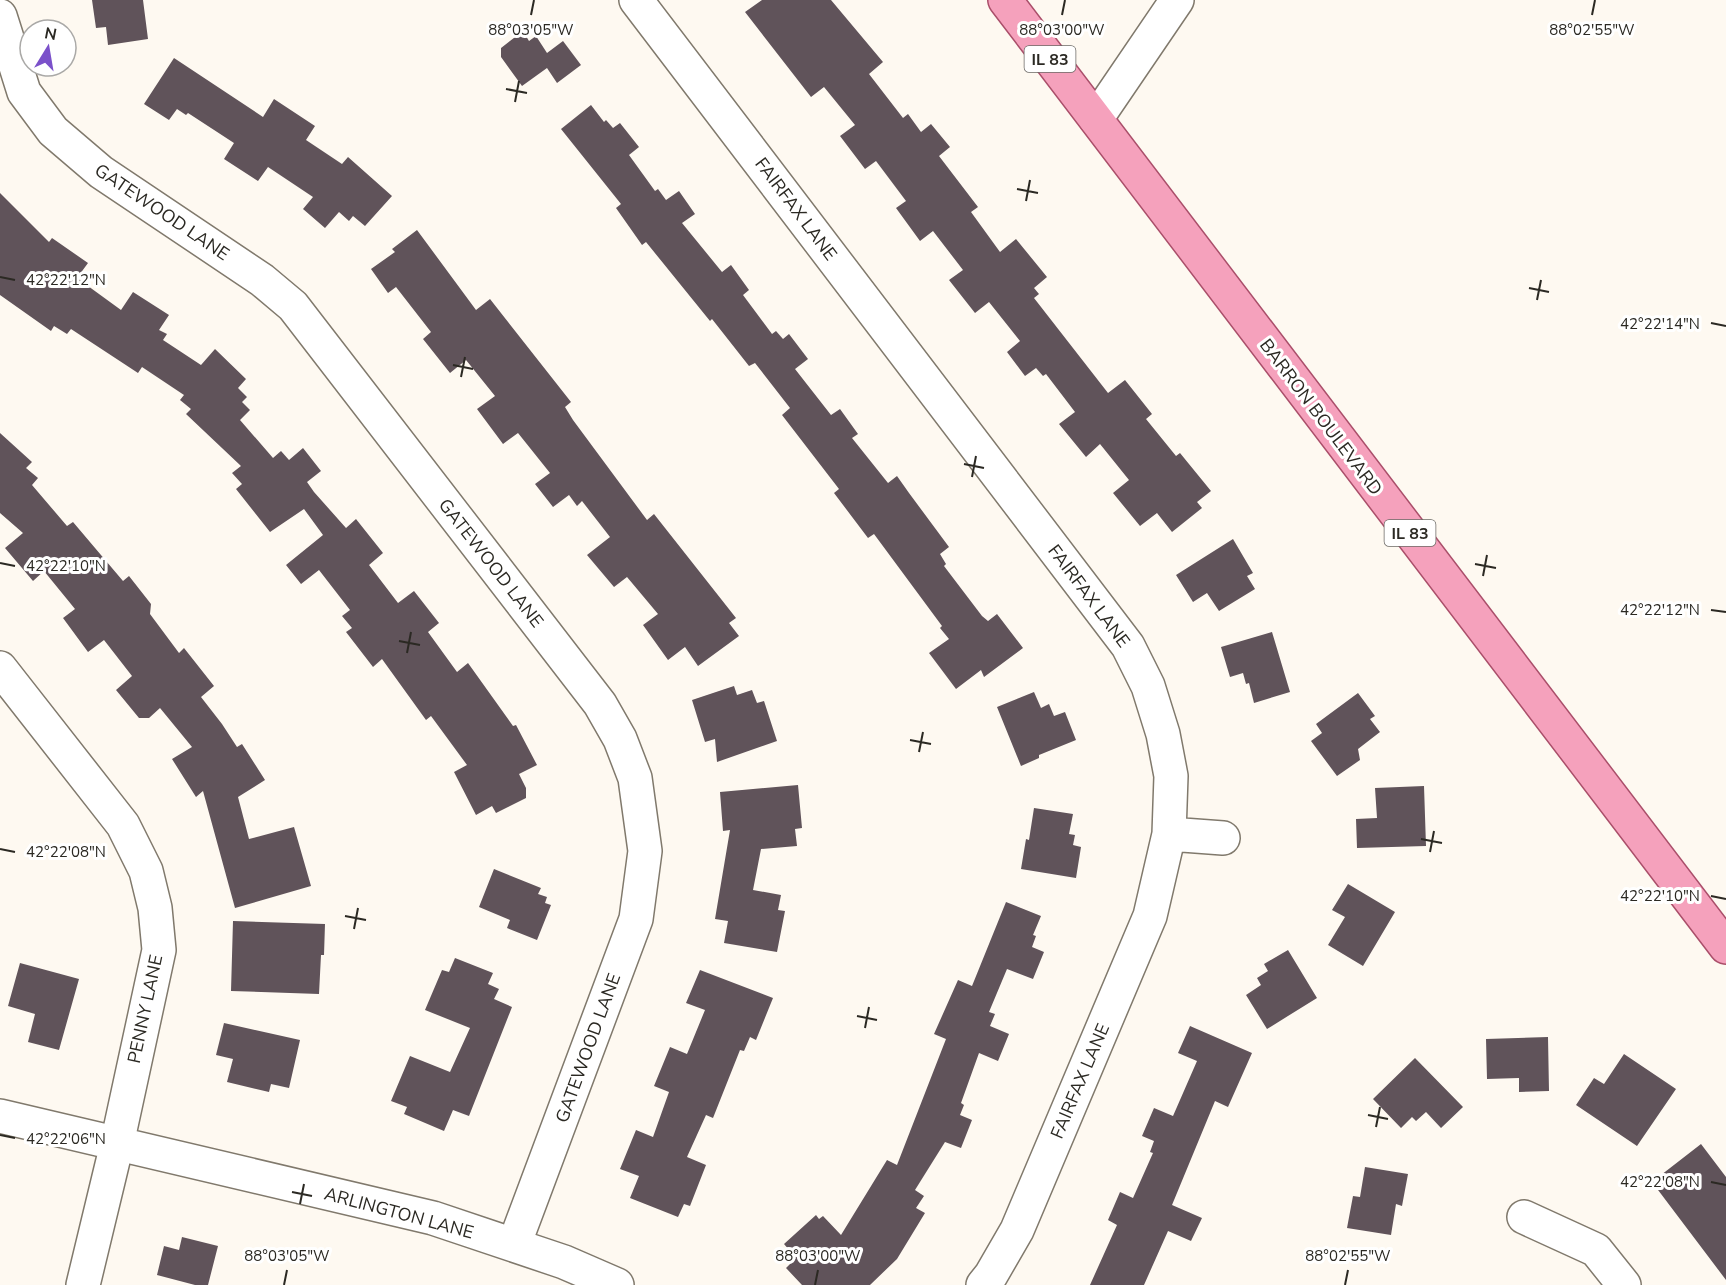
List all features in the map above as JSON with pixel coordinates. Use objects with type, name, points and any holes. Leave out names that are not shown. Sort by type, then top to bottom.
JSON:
[{"type":"main road","name":"BARRON BOULEVARD","points":[[1005,0],[1726,947]]},
{"type":"street","name":"FAIRFAX LANE","points":[[636,0],[1128,645],[1148,686],[1163,734],[1171,776],[1169,834],[1150,916],[1017,1230],[991,1275],[982,1285]]},
{"type":"street","points":[[1096,118],[1177,0]]},
{"type":"street","name":"GATEWOOD LANE","points":[[0,16],[24,92],[53,131],[101,172],[262,280],[293,306],[600,704],[620,739],[635,778],[645,851],[636,919],[514,1245]]},
{"type":"street","name":"PENNY LANE","points":[[0,668],[123,825],[146,871],[154,908],[159,950],[117,1144],[83,1285]]},
{"type":"street","points":[[1169,834],[1223,838]]},
{"type":"street","name":"ARLINGTON LANE","points":[[0,1116],[433,1218],[564,1262],[616,1285]]},
{"type":"street","points":[[1524,1217],[1596,1250],[1624,1285]]},
{"type":"building","points":[[92,0],[143,0],[148,39],[108,45],[106,27],[96,28]]},
{"type":"building","points":[[762,0],[831,0],[883,62],[869,74],[903,118],[908,114],[921,132],[931,124],[950,147],[939,156],[978,207],[971,212],[1000,252],[1016,239],[1047,277],[1034,288],[1039,294],[1034,298],[1108,393],[1125,380],[1152,414],[1146,419],[1176,456],[1180,453],[1211,491],[1197,502],[1202,508],[1172,532],[1157,513],[1140,526],[1113,493],[1129,480],[1100,444],[1086,457],[1059,424],[1075,412],[1046,374],[1043,376],[1036,368],[1025,376],[1007,352],[1020,341],[989,302],[975,313],[949,280],[963,270],[933,231],[920,241],[896,208],[906,201],[876,161],[865,169],[840,136],[855,125],[824,87],[811,97],[745,12]]},
{"type":"building","points":[[523,31],[529,41],[536,36],[547,53],[563,41],[581,65],[557,83],[547,68],[522,86],[501,57],[501,48]]},
{"type":"building","points":[[174,58],[263,117],[274,99],[315,126],[306,140],[342,164],[348,157],[392,196],[365,226],[353,216],[349,221],[339,212],[325,228],[303,209],[313,197],[268,167],[258,181],[224,159],[234,143],[188,113],[186,115],[177,109],[169,120],[144,104]]},
{"type":"building","points":[[591,105],[604,122],[606,120],[613,128],[620,123],[639,147],[629,155],[655,191],[658,189],[666,200],[679,191],[695,214],[682,223],[722,272],[731,265],[749,290],[743,295],[772,334],[776,331],[783,339],[789,334],[808,359],[795,369],[831,415],[840,409],[858,434],[852,438],[888,483],[897,476],[949,547],[940,554],[946,564],[944,566],[982,616],[988,621],[997,614],[1023,648],[984,677],[981,670],[956,689],[929,653],[949,639],[940,628],[942,626],[874,534],[868,538],[834,493],[839,489],[782,415],[790,408],[755,363],[749,366],[646,242],[642,245],[616,208],[621,204],[561,129]]},
{"type":"building","points":[[0,193],[49,242],[52,238],[88,263],[77,278],[121,310],[133,292],[169,315],[159,330],[167,334],[163,340],[201,365],[215,349],[246,379],[238,388],[247,397],[242,402],[250,410],[240,420],[273,458],[281,451],[289,460],[303,448],[321,471],[307,482],[346,528],[356,519],[383,553],[369,565],[398,603],[414,591],[439,623],[428,632],[457,672],[468,663],[513,726],[516,725],[537,765],[519,774],[526,788],[526,798],[496,813],[492,806],[476,815],[454,772],[467,765],[431,716],[426,720],[382,659],[373,667],[346,632],[352,628],[342,616],[350,610],[319,570],[301,584],[286,565],[323,535],[304,509],[270,532],[236,489],[242,484],[232,473],[241,466],[186,414],[191,409],[180,400],[184,395],[142,367],[138,373],[71,329],[67,334],[54,326],[51,331],[0,295]]},
{"type":"building","points":[[417,230],[476,310],[490,299],[571,402],[565,407],[573,420],[647,520],[654,514],[736,618],[729,623],[739,636],[698,666],[685,647],[668,660],[643,625],[658,614],[627,577],[614,587],[587,555],[610,537],[582,501],[577,506],[569,495],[553,507],[535,484],[550,473],[518,433],[503,444],[477,409],[495,396],[466,360],[450,373],[423,339],[431,332],[396,287],[388,293],[371,269],[395,252],[392,249]]},
{"type":"building","points":[[0,433],[32,462],[26,468],[38,478],[32,485],[67,526],[73,522],[123,581],[129,576],[151,604],[150,614],[179,653],[184,648],[214,686],[201,697],[237,747],[242,744],[265,780],[238,797],[249,839],[294,827],[311,886],[235,908],[203,791],[196,797],[172,759],[192,747],[160,708],[149,718],[139,718],[116,690],[132,676],[104,640],[88,652],[63,618],[75,609],[44,571],[33,581],[5,548],[23,533],[0,513]]},
{"type":"building","points":[[1233,539],[1253,573],[1247,576],[1255,589],[1219,611],[1207,593],[1193,602],[1176,575]]},
{"type":"building","points":[[1272,632],[1290,692],[1254,703],[1249,683],[1246,684],[1243,673],[1230,677],[1221,647]]},
{"type":"building","points":[[734,686],[737,695],[752,690],[757,703],[764,701],[777,741],[717,762],[715,739],[705,742],[692,700]]},
{"type":"building","points":[[1034,692],[1041,708],[1049,704],[1054,716],[1065,712],[1076,740],[1039,755],[1039,758],[1021,766],[997,707]]},
{"type":"building","points":[[1358,693],[1375,716],[1370,719],[1380,732],[1358,749],[1360,760],[1337,776],[1311,741],[1322,733],[1316,724]]},
{"type":"building","points":[[798,785],[802,828],[795,829],[797,846],[761,849],[753,890],[781,895],[778,910],[785,911],[777,952],[724,943],[728,921],[715,919],[730,830],[723,831],[720,792]]},
{"type":"building","points":[[1424,786],[1426,846],[1357,848],[1356,819],[1377,818],[1375,788]]},
{"type":"building","points":[[1034,808],[1073,814],[1069,834],[1075,835],[1073,845],[1081,847],[1076,878],[1021,869]]},
{"type":"building","points":[[494,869],[541,888],[538,894],[547,897],[545,903],[551,905],[537,940],[507,928],[510,920],[479,907]]},
{"type":"building","points":[[1348,884],[1395,912],[1363,966],[1328,945],[1345,917],[1332,910]]},
{"type":"building","points":[[1006,902],[1041,916],[1033,935],[1036,936],[1032,947],[1044,952],[1033,979],[1007,969],[989,1012],[995,1014],[990,1026],[1009,1034],[998,1061],[979,1053],[961,1103],[964,1105],[960,1115],[972,1120],[961,1148],[945,1142],[915,1190],[924,1196],[916,1208],[925,1213],[897,1259],[870,1285],[802,1285],[786,1268],[796,1258],[784,1244],[816,1215],[819,1219],[823,1216],[841,1235],[887,1160],[897,1165],[946,1039],[934,1034],[958,980],[972,986]]},
{"type":"building","points":[[233,921],[325,924],[319,994],[231,991]]},
{"type":"building","points":[[1288,950],[1317,998],[1267,1029],[1246,995],[1261,985],[1257,978],[1268,971],[1264,964]]},
{"type":"building","points":[[455,958],[493,973],[488,984],[499,989],[494,999],[512,1007],[469,1116],[453,1110],[444,1131],[404,1114],[407,1107],[391,1101],[410,1056],[450,1072],[470,1028],[425,1010],[442,970],[449,972]]},
{"type":"building","points":[[20,963],[79,979],[59,1050],[28,1042],[35,1014],[8,1006]]},
{"type":"building","points":[[700,970],[773,998],[756,1040],[750,1037],[744,1051],[740,1050],[713,1118],[706,1115],[687,1157],[706,1165],[690,1206],[684,1204],[678,1217],[630,1198],[639,1176],[620,1169],[636,1130],[653,1137],[669,1092],[654,1086],[670,1047],[687,1054],[705,1010],[686,1003]]},
{"type":"building","points":[[224,1023],[300,1040],[289,1088],[271,1084],[269,1092],[227,1082],[233,1059],[216,1055]]},
{"type":"building","points":[[1190,1026],[1252,1053],[1228,1107],[1215,1101],[1172,1205],[1202,1218],[1191,1241],[1168,1231],[1144,1285],[1090,1285],[1117,1225],[1108,1220],[1120,1192],[1133,1198],[1153,1153],[1150,1152],[1154,1141],[1142,1136],[1154,1108],[1173,1116],[1197,1061],[1178,1053]]},
{"type":"building","points":[[1548,1037],[1549,1091],[1519,1092],[1519,1078],[1487,1079],[1486,1039]]},
{"type":"building","points":[[1624,1054],[1676,1089],[1637,1146],[1576,1105],[1594,1078],[1604,1084]]},
{"type":"building","points":[[1415,1058],[1463,1107],[1441,1128],[1426,1112],[1416,1121],[1412,1117],[1401,1128],[1373,1099]]},
{"type":"building","points":[[1701,1144],[1726,1177],[1726,1280],[1652,1182]]},
{"type":"building","points":[[1365,1167],[1408,1174],[1402,1206],[1396,1204],[1391,1235],[1347,1228],[1353,1196],[1360,1197]]},
{"type":"building","points":[[182,1237],[218,1246],[208,1285],[195,1285],[157,1275],[164,1246],[179,1250]]}]
